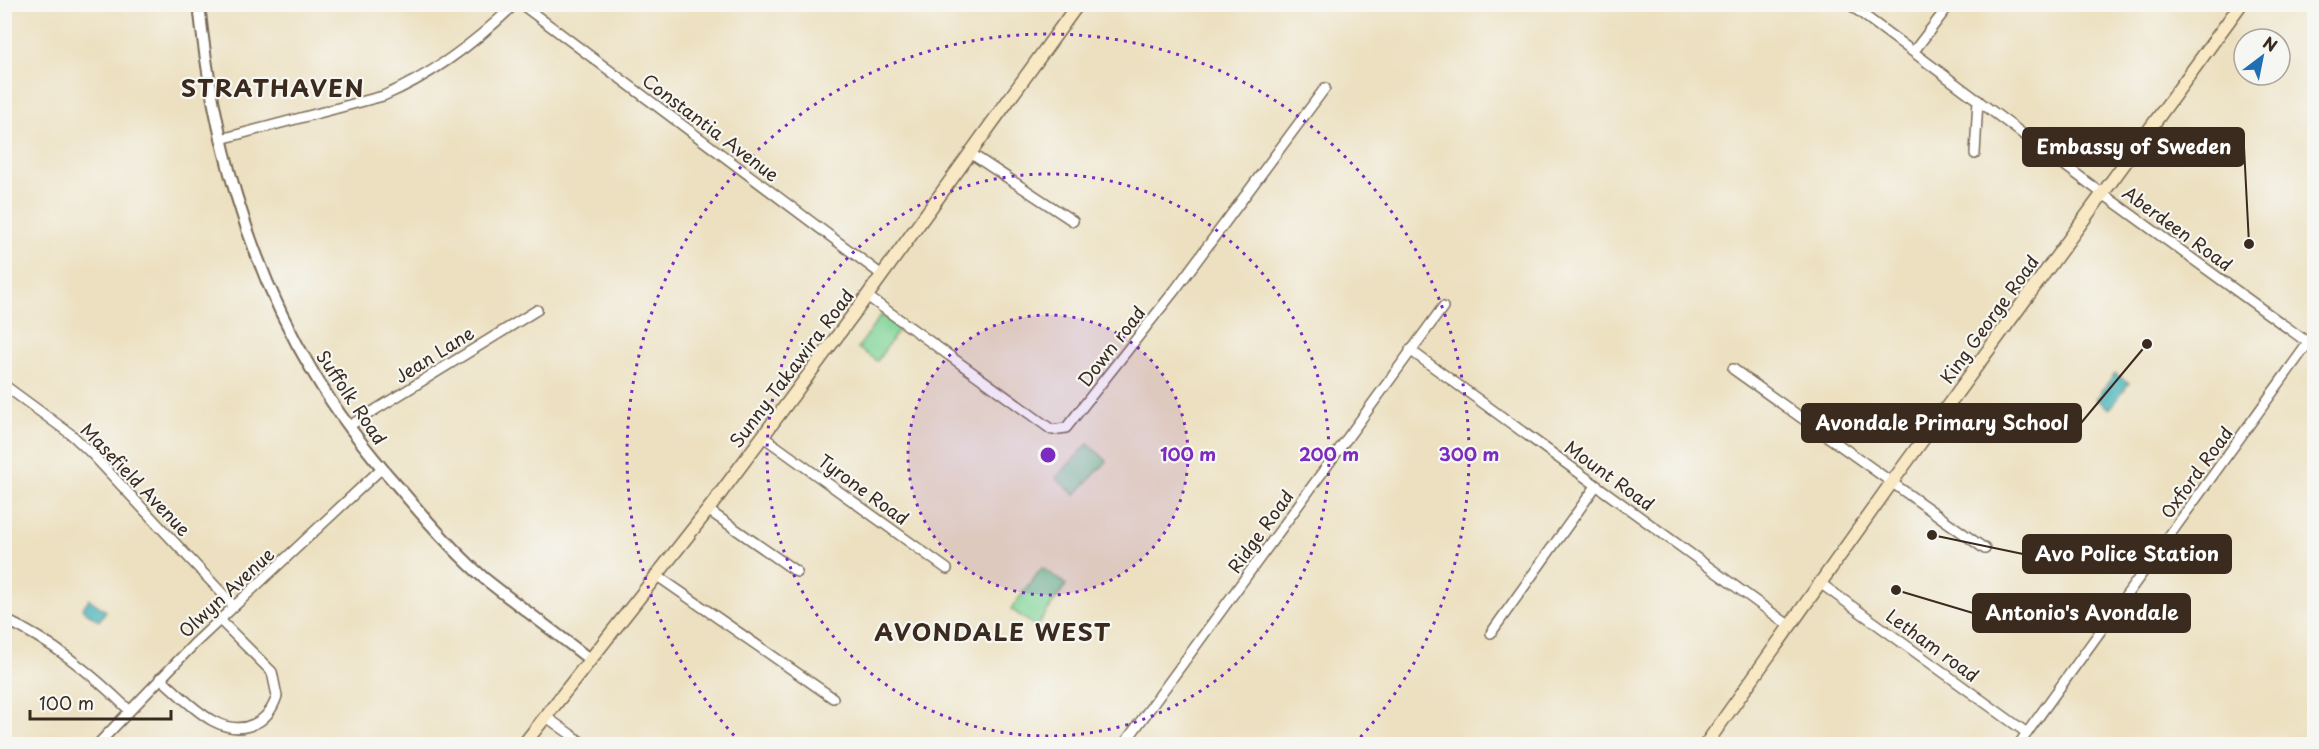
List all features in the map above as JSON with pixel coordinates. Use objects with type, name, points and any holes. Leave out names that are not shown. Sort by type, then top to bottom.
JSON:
[{"type":"main road","name":"Sunny Takawira Road","points":[[524,744],[708,510],[867,296],[1078,4]]},
{"type":"main road","name":"King George Road","points":[[1706,744],[1892,482],[2241,4]]},
{"type":"street","name":"Suffolk Road","points":[[199,4],[208,78],[221,139],[265,277],[313,374],[349,426],[426,519],[485,578],[589,659]]},
{"type":"street","points":[[221,139],[383,96],[404,87],[447,61],[515,4]]},
{"type":"street","name":"Constantia Avenue","points":[[521,4],[882,275]]},
{"type":"street","name":"Aberdeen Road","points":[[1849,4],[2103,194],[2313,342]]},
{"type":"street","points":[[1914,51],[1950,4]]},
{"type":"street","name":"Down road","points":[[867,296],[1052,430],[1066,428],[1175,290],[1324,88]]},
{"type":"street","points":[[1975,154],[1978,100]]},
{"type":"street","points":[[970,153],[1073,221]]},
{"type":"street","name":"Ridge Road","points":[[1124,744],[1443,307]]},
{"type":"street","name":"Jean Lane","points":[[349,426],[537,310]]},
{"type":"street","name":"Oxford Road","points":[[2019,744],[2313,342]]},
{"type":"street","name":"Mount Road","points":[[1410,350],[1790,626]]},
{"type":"street","points":[[1733,369],[1985,549]]},
{"type":"street","name":"Masefield Avenue","points":[[4,385],[85,447],[234,606]]},
{"type":"street","name":"Tyrone Road","points":[[762,436],[947,569]]},
{"type":"street","name":"Olwyn Avenue","points":[[98,744],[160,678],[234,606],[382,468]]},
{"type":"street","points":[[1491,633],[1596,486]]},
{"type":"street","points":[[708,510],[797,572]]},
{"type":"street","points":[[656,575],[833,698]]},
{"type":"street","name":"Letham road","points":[[1820,583],[2027,733]]},
{"type":"street","points":[[4,619],[63,652],[91,673],[129,710]]},
{"type":"street","points":[[160,678],[209,719],[227,728],[241,729],[260,721],[277,696],[272,672],[220,620]]},
{"type":"street","points":[[545,716],[584,744]]},
{"type":"green space","points":[[881,315],[900,328],[877,361],[858,348]]},
{"type":"green space","points":[[1088,444],[1107,461],[1075,495],[1056,478]]},
{"type":"green space","points":[[1042,568],[1066,585],[1036,627],[1011,609]]},
{"type":"water","points":[[2115,373],[2129,383],[2110,409],[2096,399]]},
{"type":"water","points":[[89,599],[106,611],[99,621],[82,609]]},
{"type":"place","name":"Embassy of Sweden","points":[[2249,244]]},
{"type":"place","name":"Avondale Primary School","points":[[2147,344]]},
{"type":"place","name":"Avo Police Station","points":[[1932,535]]},
{"type":"place","name":"Antonio's Avondale","points":[[1896,590]]},
{"type":"district","name":"STRATHAVEN","points":[[273,87]]},
{"type":"district","name":"AVONDALE WEST","points":[[993,631]]}]
